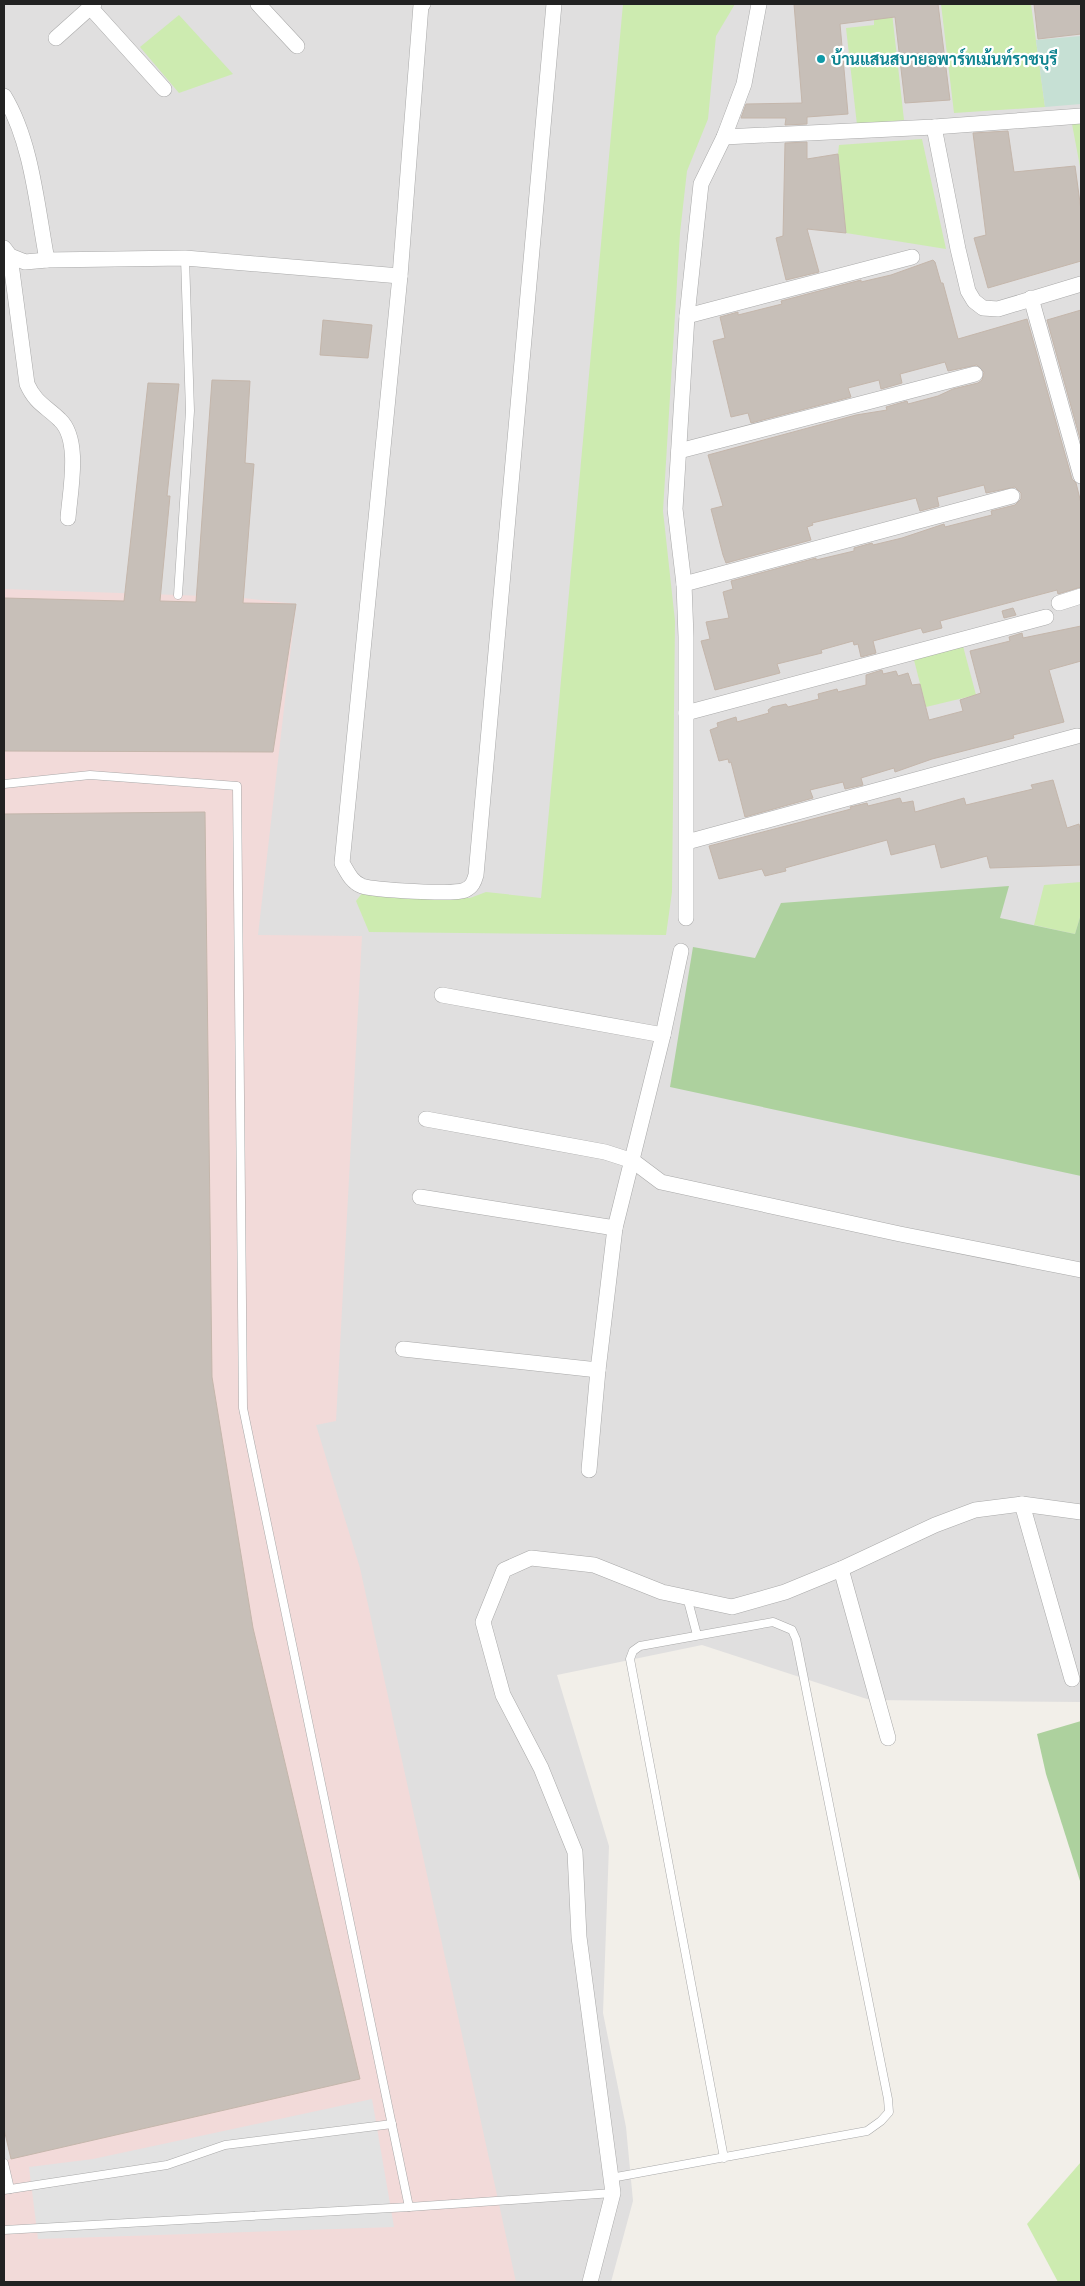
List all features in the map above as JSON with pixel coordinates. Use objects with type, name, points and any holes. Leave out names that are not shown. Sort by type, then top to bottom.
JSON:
[{"type":"street","points":[[258,4],[297,46]]},
{"type":"street","points":[[423,4],[421,5],[400,276],[342,863],[350,878],[362,886],[441,894],[464,891],[474,884],[476,875],[554,4]]},
{"type":"street","points":[[686,918],[684,584],[676,509],[687,316],[701,184],[724,137],[744,84],[760,4]]},
{"type":"street","points":[[56,38],[92,5],[164,89]]},
{"type":"street","points":[[4,96],[25,144],[47,260]]},
{"type":"street","points":[[724,137],[934,127],[1081,116]]},
{"type":"street","points":[[934,127],[958,249],[968,291],[974,301],[983,308],[998,309],[1081,284]]},
{"type":"street","points":[[7,252],[24,262],[185,258],[400,276]]},
{"type":"street","points":[[7,252],[27,384],[33,397],[60,420],[67,429],[72,442],[68,518]]},
{"type":"street","points":[[687,316],[912,257]]},
{"type":"street","points":[[1031,298],[1081,476]]},
{"type":"street","points":[[679,451],[975,374]]},
{"type":"street","points":[[684,584],[1012,496]]},
{"type":"street","points":[[1059,603],[1081,596]]},
{"type":"street","points":[[686,713],[1046,617]]},
{"type":"street","points":[[687,842],[1076,736]]},
{"type":"street","points":[[589,1470],[598,1370],[615,1228],[664,1036],[681,951]]},
{"type":"street","points":[[442,995],[664,1036]]},
{"type":"street","points":[[426,1119],[605,1152],[633,1161],[661,1182],[900,1234],[1081,1270]]},
{"type":"street","points":[[420,1197],[615,1228]]},
{"type":"street","points":[[403,1349],[598,1370]]},
{"type":"street","points":[[1022,1504],[1072,1679]]},
{"type":"street","points":[[590,2282],[612,2186],[579,1937],[575,1852],[542,1768],[503,1695],[483,1622],[504,1570],[531,1558],[594,1565],[662,1592],[732,1607],[785,1592],[841,1569],[935,1525],[975,1510],[1022,1504],[1081,1512]]},
{"type":"street","points":[[841,1569],[888,1738]]},
{"type":"lane","points":[[178,595],[190,411],[185,258]]},
{"type":"lane","points":[[4,784],[90,775],[237,786],[243,1408],[409,2208]]},
{"type":"lane","points":[[687,1597],[697,1636]]},
{"type":"lane","points":[[4,2230],[409,2208],[612,2186],[724,2158],[867,2131],[881,2121],[889,2112],[886,2089],[796,1638],[792,1630],[774,1622],[640,1646],[633,1651],[630,1659],[630,1668],[724,2158]]},
{"type":"lane","points":[[4,2163],[7,2189],[167,2165],[225,2145],[392,2124]]},
{"type":"shaded area","points":[[4,4],[1081,4],[1081,1702],[870,1700],[702,1645],[557,1675],[609,1846],[603,2013],[626,2127],[633,2201],[611,2282],[4,2282]]},
{"type":"shaded area","points":[[4,589],[235,597],[296,604],[258,935],[362,936],[336,1421],[316,1425],[360,1568],[516,2282],[4,2282]]},
{"type":"shaded area","points":[[372,2099],[394,2227],[38,2239],[29,2167],[93,2159]]},
{"type":"shaded area","points":[[4,2129],[11,2159],[4,2161]]},
{"type":"green space","points":[[623,4],[735,4],[716,36],[708,119],[687,171],[680,233],[663,511],[675,621],[672,892],[666,935],[369,932],[356,901],[363,892],[470,898],[486,892],[541,898]]},
{"type":"green space","points":[[874,4],[891,4],[904,120],[857,125],[846,28],[874,25]]},
{"type":"green space","points":[[941,4],[1031,4],[1045,107],[954,113]]},
{"type":"green space","points":[[179,15],[233,74],[179,93],[140,47]]},
{"type":"green space","points":[[1081,36],[1081,104],[1045,107],[1036,40]]},
{"type":"green space","points":[[1081,123],[1081,172],[1072,124]]},
{"type":"green space","points":[[922,139],[946,249],[846,233],[838,154],[839,145]]},
{"type":"green space","points":[[963,646],[976,695],[926,707],[914,660]]},
{"type":"green space","points":[[1081,882],[1081,914],[1075,934],[1034,925],[1044,885]]},
{"type":"green space","points":[[1009,886],[1000,918],[1075,934],[1081,914],[1081,1176],[670,1087],[693,947],[755,958],[781,903]]},
{"type":"green space","points":[[1081,1721],[1081,1884],[1046,1774],[1037,1734]]},
{"type":"green space","points":[[1081,2162],[1081,2282],[1058,2282],[1027,2224]]},
{"type":"building","points":[[794,4],[938,4],[950,100],[905,103],[895,17],[840,24],[848,114],[807,117],[807,124],[785,125],[786,118],[741,118],[746,104],[802,103]]},
{"type":"building","points":[[1034,4],[1081,4],[1081,34],[1038,39]]},
{"type":"building","points":[[1008,131],[1014,172],[1075,166],[1081,210],[1081,261],[988,288],[974,238],[986,235],[973,133]]},
{"type":"building","points":[[807,142],[807,159],[838,154],[846,233],[807,229],[819,272],[786,280],[776,238],[783,236],[785,143]]},
{"type":"building","points":[[933,260],[941,283],[943,283],[958,339],[1027,319],[1072,479],[1076,483],[1081,503],[1081,587],[1058,594],[1057,590],[940,621],[942,628],[923,633],[921,628],[873,641],[876,653],[861,657],[858,644],[854,645],[853,641],[821,650],[822,653],[777,664],[780,673],[715,690],[701,641],[710,639],[706,622],[729,618],[723,592],[733,589],[731,581],[816,558],[816,560],[854,551],[854,548],[902,538],[944,524],[945,527],[992,515],[991,511],[1015,505],[1021,499],[1021,493],[1015,487],[986,493],[984,485],[937,497],[939,506],[920,511],[916,498],[812,523],[813,525],[807,527],[811,540],[726,563],[723,555],[711,509],[723,506],[708,455],[856,415],[887,410],[886,407],[907,401],[908,404],[938,396],[953,389],[978,383],[982,380],[984,372],[977,365],[948,371],[945,362],[900,374],[902,383],[881,389],[879,380],[848,388],[851,397],[751,423],[748,413],[731,417],[713,341],[725,338],[720,317],[738,312],[738,315],[782,304],[781,301],[861,280],[861,282],[891,275]]},
{"type":"building","points":[[1081,310],[1081,442],[1047,320]]},
{"type":"building","points":[[323,320],[372,325],[368,358],[320,355]]},
{"type":"building","points":[[212,380],[250,381],[245,463],[254,464],[243,603],[296,604],[273,752],[4,751],[4,598],[124,601],[148,383],[179,384],[167,496],[170,496],[160,601],[196,602]]},
{"type":"building","points":[[1013,608],[1016,615],[1004,618],[1002,611]]},
{"type":"building","points":[[1081,626],[1081,661],[1049,670],[1064,722],[1013,735],[1014,738],[932,759],[895,772],[894,768],[861,778],[863,785],[845,789],[843,782],[810,790],[813,798],[745,817],[731,762],[729,763],[728,759],[719,761],[710,730],[718,727],[717,723],[736,717],[737,722],[769,713],[768,710],[772,707],[786,704],[788,707],[819,699],[818,694],[837,689],[838,692],[866,685],[866,675],[882,670],[883,674],[896,671],[898,676],[908,673],[912,685],[920,684],[929,720],[963,711],[960,700],[981,693],[970,651],[1010,641],[1009,637],[1022,633],[1023,638]]},
{"type":"building","points":[[1053,780],[1067,828],[1079,824],[1081,834],[1081,865],[990,868],[987,856],[941,868],[935,844],[891,855],[887,840],[785,868],[786,871],[765,876],[762,869],[719,879],[709,846],[851,809],[850,807],[867,803],[868,806],[900,798],[902,803],[913,801],[915,812],[964,798],[966,805],[1033,789],[1031,785]]},
{"type":"building","points":[[205,812],[212,1377],[253,1628],[360,2079],[11,2159],[4,2129],[4,814]]},
{"type":"place","name":"บ้านแสนสบายอพาร์ทเม้นท์ราชบุรี","points":[[821,59]]}]
